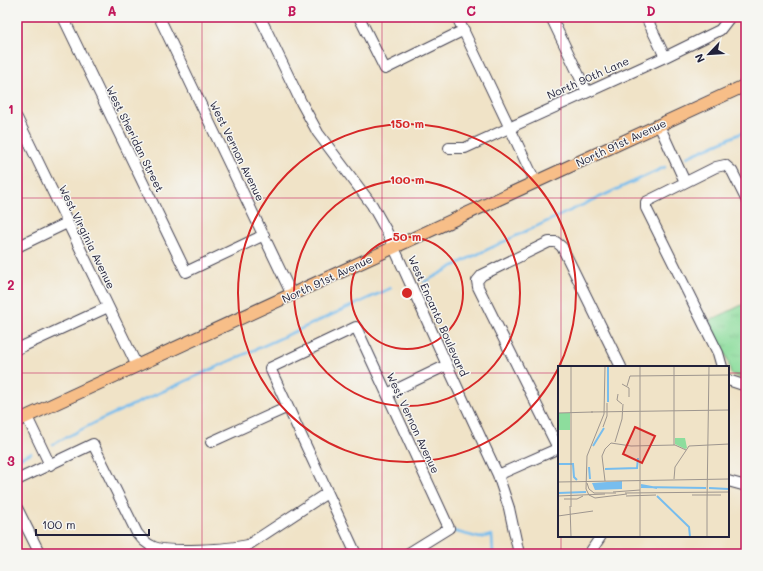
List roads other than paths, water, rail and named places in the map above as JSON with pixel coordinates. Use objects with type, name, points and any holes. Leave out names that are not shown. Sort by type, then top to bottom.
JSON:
[{"type":"main road","name":"North 91st Avenue","points":[[22,419],[746,85]]},
{"type":"street","name":"West Sheridan Street","points":[[63,17],[186,272],[264,235]]},
{"type":"street","name":"West Vernon Avenue","points":[[160,17],[292,295]]},
{"type":"street","name":"West Encanto Boulevard","points":[[260,17],[298,96],[318,133],[372,204],[386,230],[498,475],[509,508],[519,554]]},
{"type":"street","points":[[359,17],[385,69],[464,30]]},
{"type":"street","points":[[457,17],[536,183]]},
{"type":"street","points":[[551,17],[587,92]]},
{"type":"street","points":[[646,17],[665,57]]},
{"type":"street","name":"North 90th Lane","points":[[449,148],[465,148],[665,57],[720,30],[730,17]]},
{"type":"street","name":"West Virginia Avenue","points":[[17,118],[21,135],[137,366]]},
{"type":"street","points":[[659,125],[686,182]]},
{"type":"street","points":[[722,366],[718,353],[646,208],[646,202],[725,165],[732,170],[746,199]]},
{"type":"street","points":[[17,247],[67,224]]},
{"type":"street","points":[[498,475],[558,448],[478,287],[477,281],[482,275],[549,242],[556,242],[562,247],[621,366]]},
{"type":"street","points":[[17,349],[108,307]]},
{"type":"street","name":"West Vernon Avenue","points":[[288,407],[270,368],[356,327],[449,528],[409,554]]},
{"type":"street","points":[[388,394],[447,366]]},
{"type":"street","points":[[729,380],[746,386]]},
{"type":"street","points":[[211,442],[288,407],[356,554]]},
{"type":"street","points":[[22,419],[50,464]]},
{"type":"street","points":[[17,480],[93,444],[137,533],[145,542],[155,548],[166,550],[233,548],[248,544],[327,492]]},
{"type":"street","points":[[729,481],[746,486]]},
{"type":"street","points":[[17,508],[40,554]]},
{"type":"street","points":[[590,554],[600,537]]},
{"type":"waterway","points":[[687,157],[746,131]]},
{"type":"waterway","points":[[424,282],[471,257],[665,167]]},
{"type":"waterway","points":[[53,444],[102,419],[391,288]]},
{"type":"waterway","points":[[17,459],[31,453]]},
{"type":"waterway","points":[[453,531],[480,538],[492,535],[493,554]]}]
